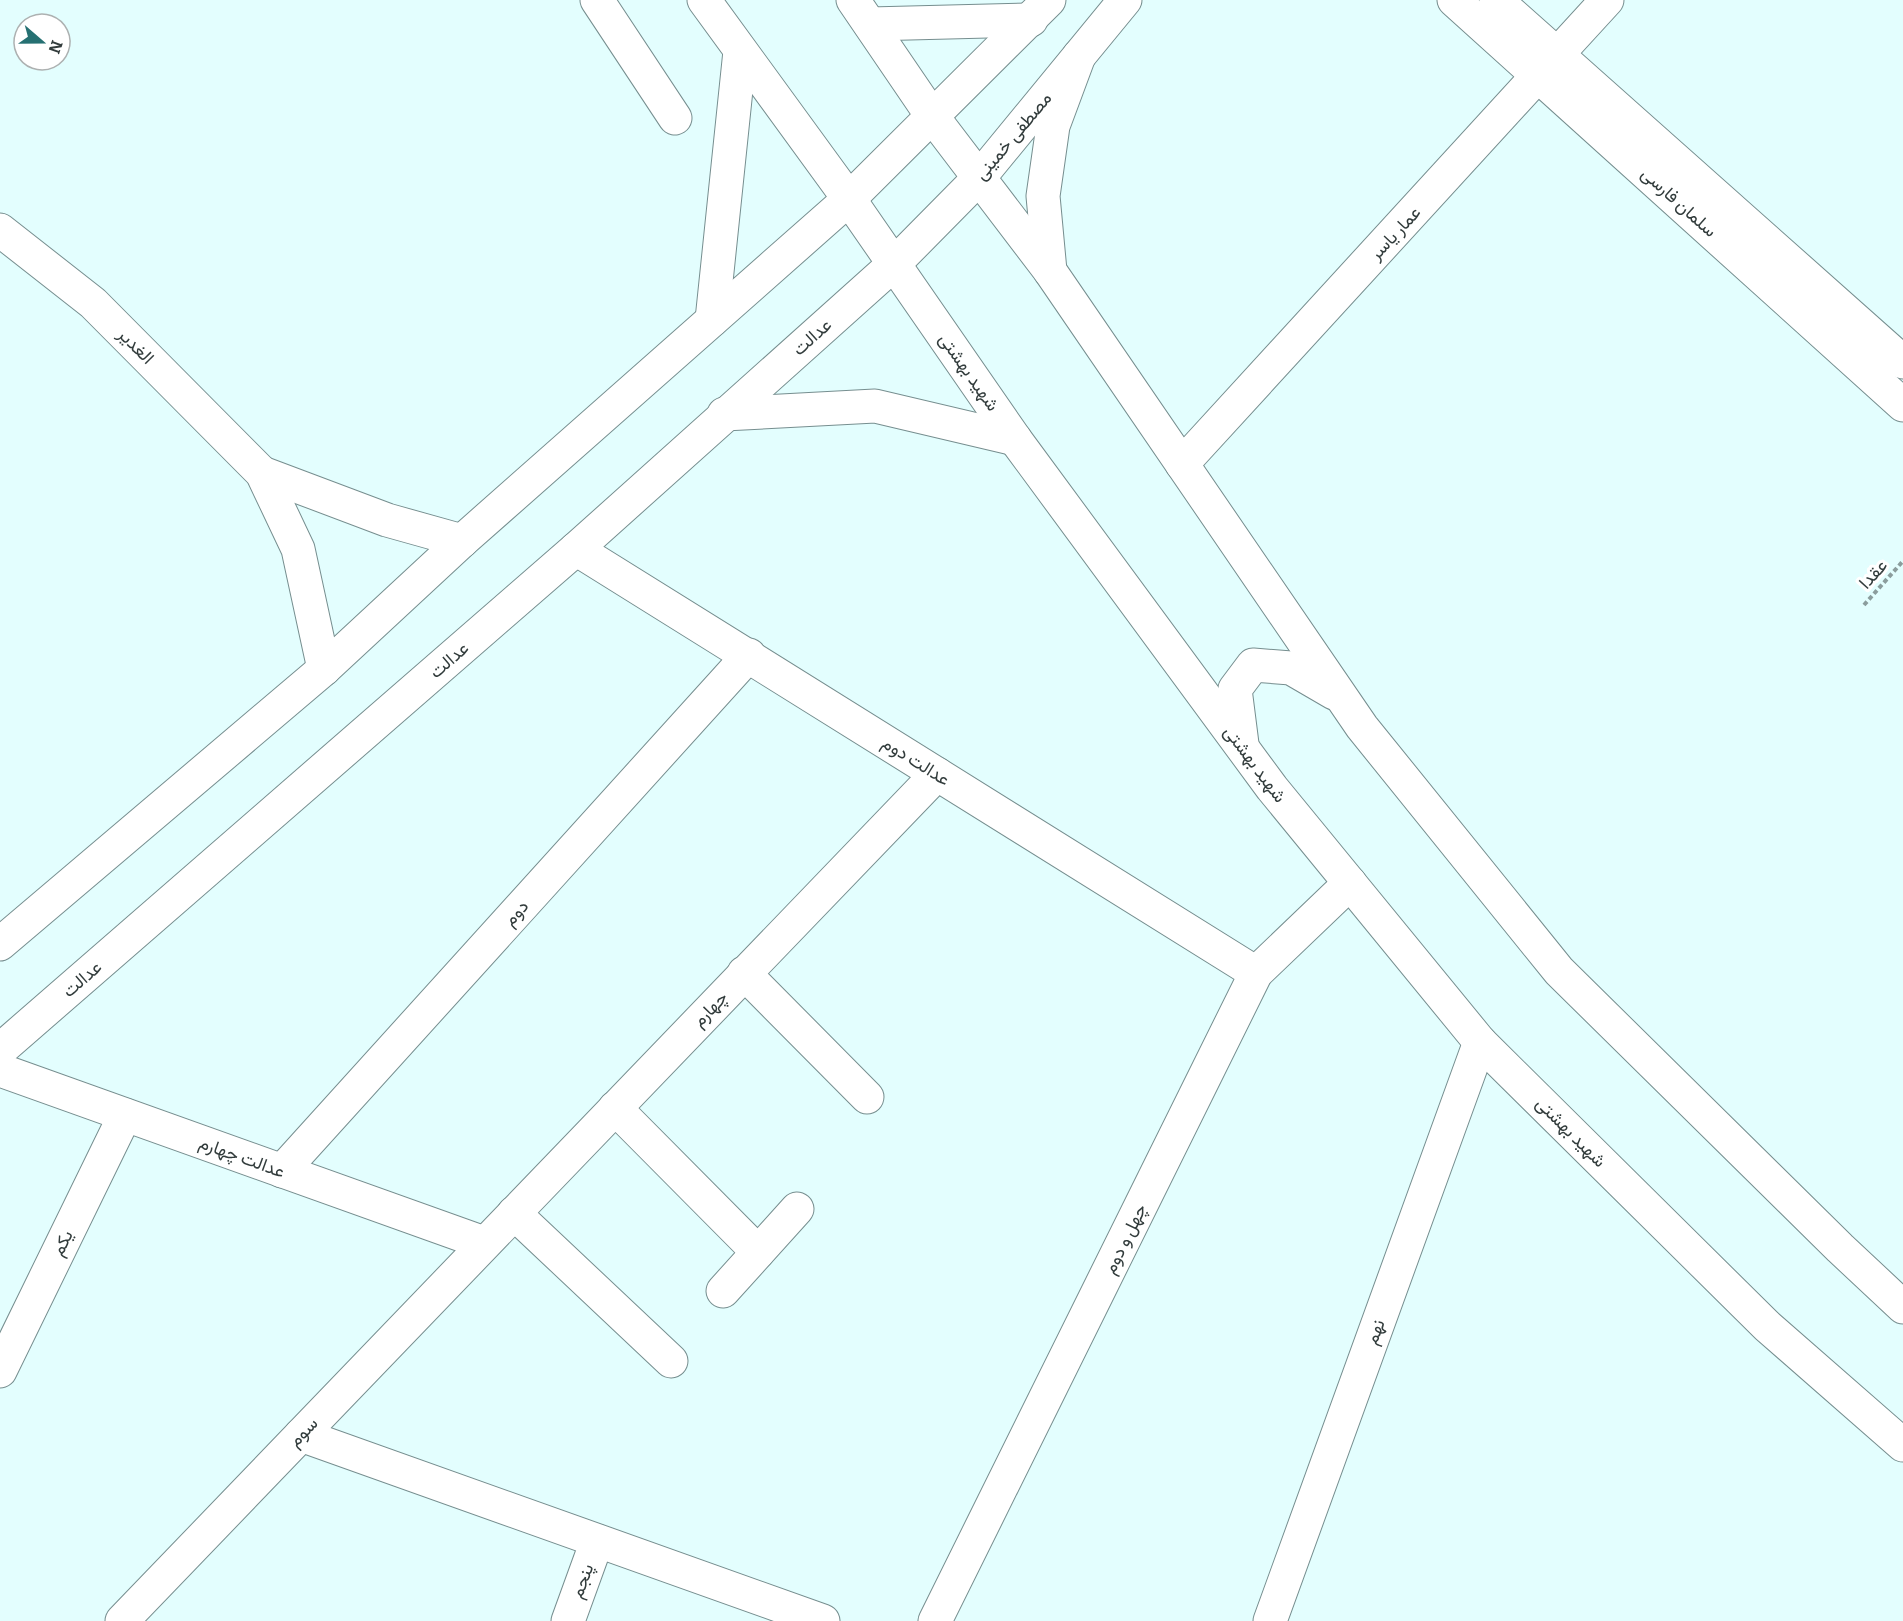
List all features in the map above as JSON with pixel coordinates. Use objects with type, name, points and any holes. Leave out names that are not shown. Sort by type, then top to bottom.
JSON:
[{"type":"street","points":[[597,0],[675,118]]},
{"type":"street","name":"شهید بهشتی","points":[[704,0],[849,199],[1015,439],[1242,748],[1480,1042],[1767,1326],[1903,1445]]},
{"type":"street","name":"مصطفی خمینی","points":[[894,264],[978,179],[1125,0]]},
{"type":"street","name":"سلمان فارسی","points":[[1454,0],[1549,66],[1903,363]]},
{"type":"street","name":"سلمان فارسی","points":[[1496,0],[1549,66],[1903,405]]},
{"type":"street","name":"عمار یاسر","points":[[1182,464],[1549,66],[1607,0]]},
{"type":"street","points":[[862,12],[1040,10]]},
{"type":"street","points":[[0,944],[324,669],[462,541],[849,199],[1040,10]]},
{"type":"street","points":[[862,12],[932,116],[1050,271],[1370,736],[1559,971],[1840,1248],[1903,1307]]},
{"type":"street","points":[[711,320],[740,51]]},
{"type":"street","points":[[1050,271],[1043,196],[1053,126],[1079,56]]},
{"type":"street","name":"الغدیر","points":[[0,230],[93,303],[262,473]]},
{"type":"street","name":"عدالت","points":[[0,1050],[576,549],[894,264]]},
{"type":"street","points":[[724,414],[875,406],[1015,439]]},
{"type":"street","points":[[262,473],[387,520],[462,541]]},
{"type":"street","points":[[262,473],[298,549],[324,669]]},
{"type":"street","name":"عدالت دوم","points":[[576,549],[1257,974]]},
{"type":"street","name":"دوم","points":[[282,1171],[749,655]]},
{"type":"street","points":[[1242,748],[1235,689],[1253,665],[1291,668],[1341,697]]},
{"type":"street","name":"چهارم","points":[[484,1243],[937,774]]},
{"type":"street","name":"چهل و دوم","points":[[935,1621],[1257,974],[1350,883]]},
{"type":"street","points":[[744,973],[867,1097]]},
{"type":"street","name":"نهم","points":[[1270,1621],[1480,1042]]},
{"type":"street","name":"عدالت چهارم","points":[[0,1070],[484,1243]]},
{"type":"street","points":[[615,1108],[758,1252]]},
{"type":"street","name":"یکم","points":[[0,1371],[125,1115]]},
{"type":"street","points":[[723,1291],[797,1209]]},
{"type":"street","points":[[514,1213],[671,1361]]},
{"type":"street","name":"سوم","points":[[122,1621],[484,1243]]},
{"type":"street","points":[[301,1435],[823,1621]]},
{"type":"street","name":"پنجم","points":[[568,1621],[597,1541]]},
{"type":"path","name":"عقدا","points":[[1864,605],[1903,561]]}]
